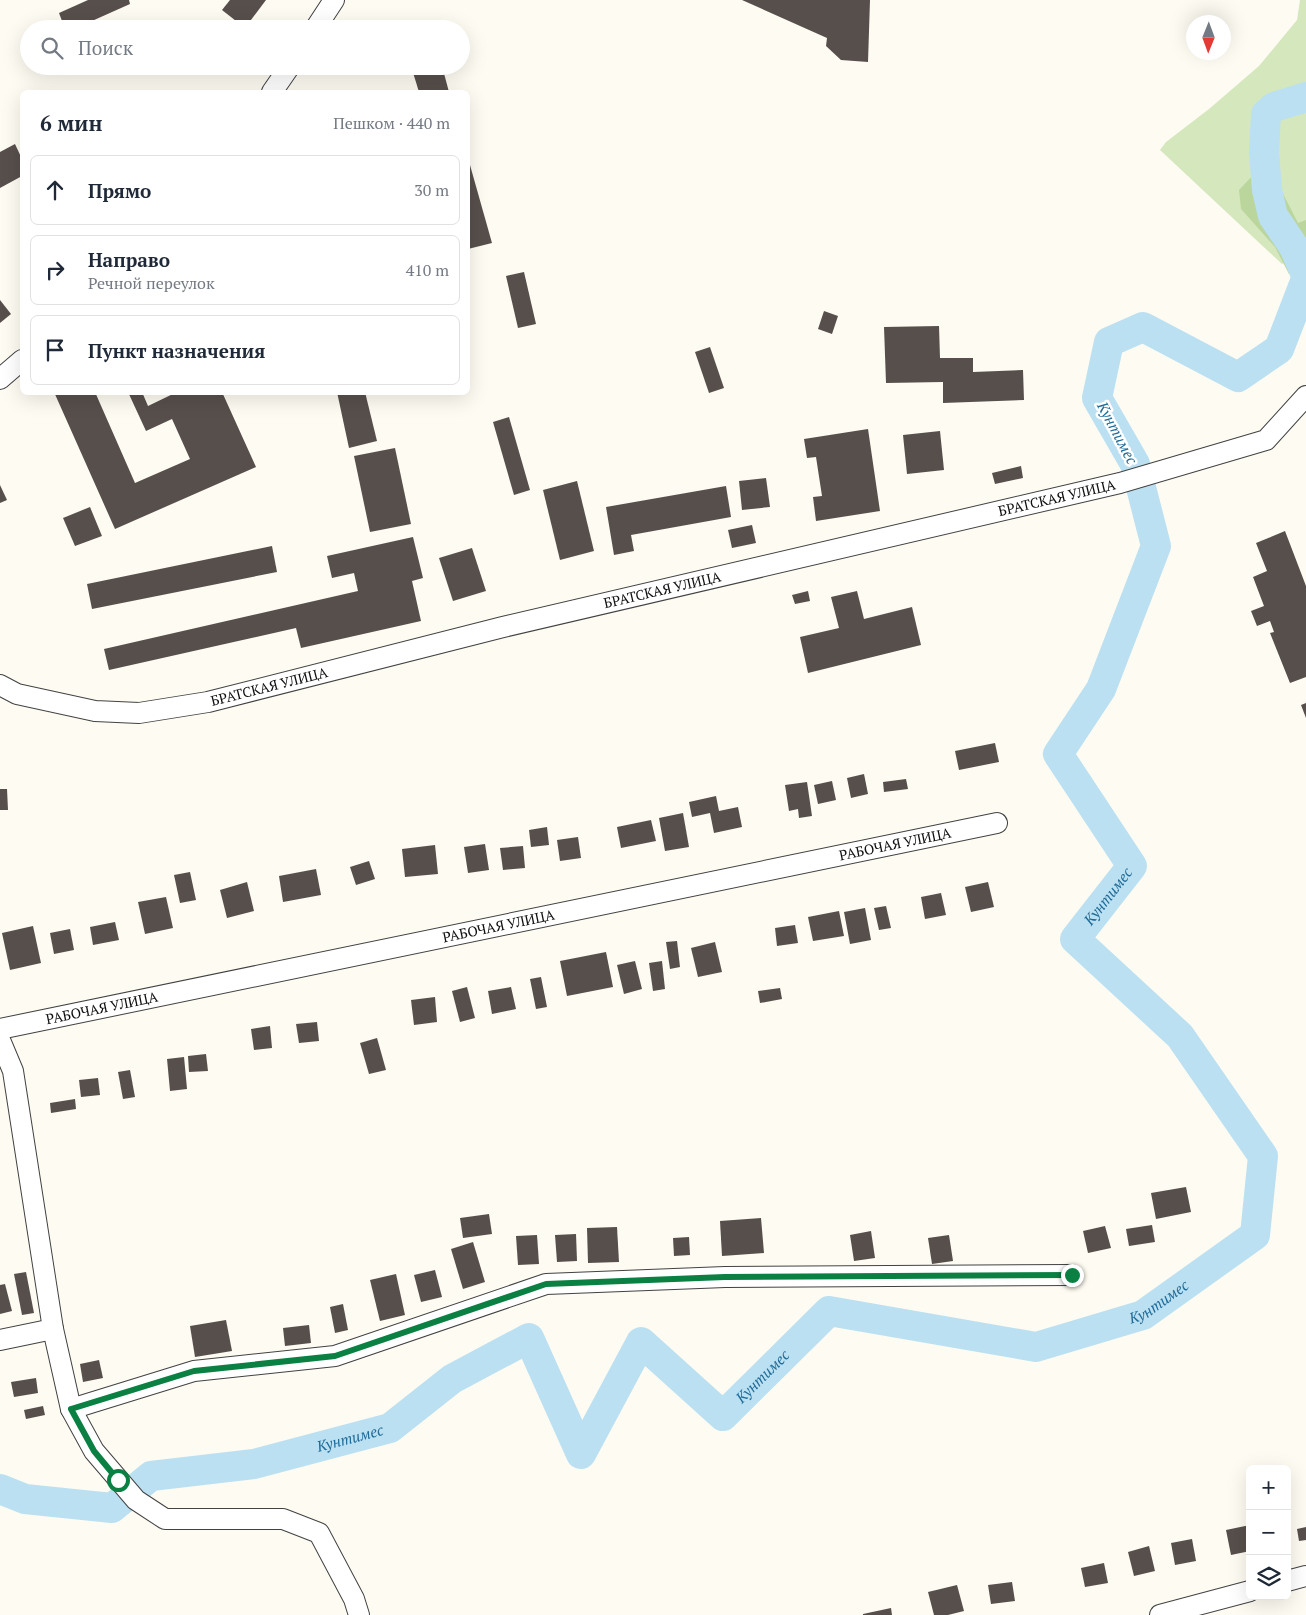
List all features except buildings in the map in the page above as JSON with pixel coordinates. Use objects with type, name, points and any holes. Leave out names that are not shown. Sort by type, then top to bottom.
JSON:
[{"type":"street","points":[[321,20],[334,0]]},
{"type":"street","points":[[273,90],[284,75]]},
{"type":"street","points":[[0,378],[20,362]]},
{"type":"street","name":"БРАТСКАЯ УЛИЦА","points":[[0,685],[16,694],[95,711],[139,713],[208,702],[503,627],[1120,483],[1266,440],[1306,396]]},
{"type":"street","name":"РАБОЧАЯ УЛИЦА","points":[[0,1029],[997,823]]},
{"type":"street","points":[[0,1040],[13,1071],[53,1329],[71,1409],[94,1451],[136,1500],[165,1519],[283,1519],[319,1533],[354,1598],[359,1615]]},
{"type":"street","points":[[71,1409],[194,1371],[335,1356],[546,1284],[725,1277],[1072,1275]]},
{"type":"street","points":[[0,1340],[53,1329]]},
{"type":"street","points":[[1291,1580],[1306,1576]]},
{"type":"street","points":[[1160,1615],[1246,1592]]},
{"type":"green space","points":[[1300,0],[1306,0],[1306,251],[1282,264],[1160,150],[1166,142],[1209,109],[1259,66],[1297,20]]},
{"type":"green space","points":[[1255,173],[1277,182],[1298,223],[1306,220],[1306,278],[1289,274],[1275,247],[1241,209],[1239,190]]},
{"type":"waterway","name":"Кунтимес","points":[[1306,97],[1274,107],[1266,114],[1264,152],[1267,190],[1273,216],[1294,247],[1306,275]]},
{"type":"waterway","name":"Кунтимес","points":[[0,1489],[25,1499],[112,1508],[151,1476],[254,1464],[390,1428],[452,1379],[529,1338],[581,1454],[641,1342],[723,1416],[829,1311],[1036,1347],[1143,1315],[1255,1235],[1263,1156],[1180,1036],[1075,939],[1132,866],[1058,754],[1101,689],[1156,546],[1135,464],[1097,398],[1109,342],[1143,327],[1238,377],[1279,349],[1306,279]]},
{"type":"route","points":[[118,1480],[94,1451],[71,1409],[194,1371],[335,1356],[546,1284],[725,1277],[1072,1275]]}]
